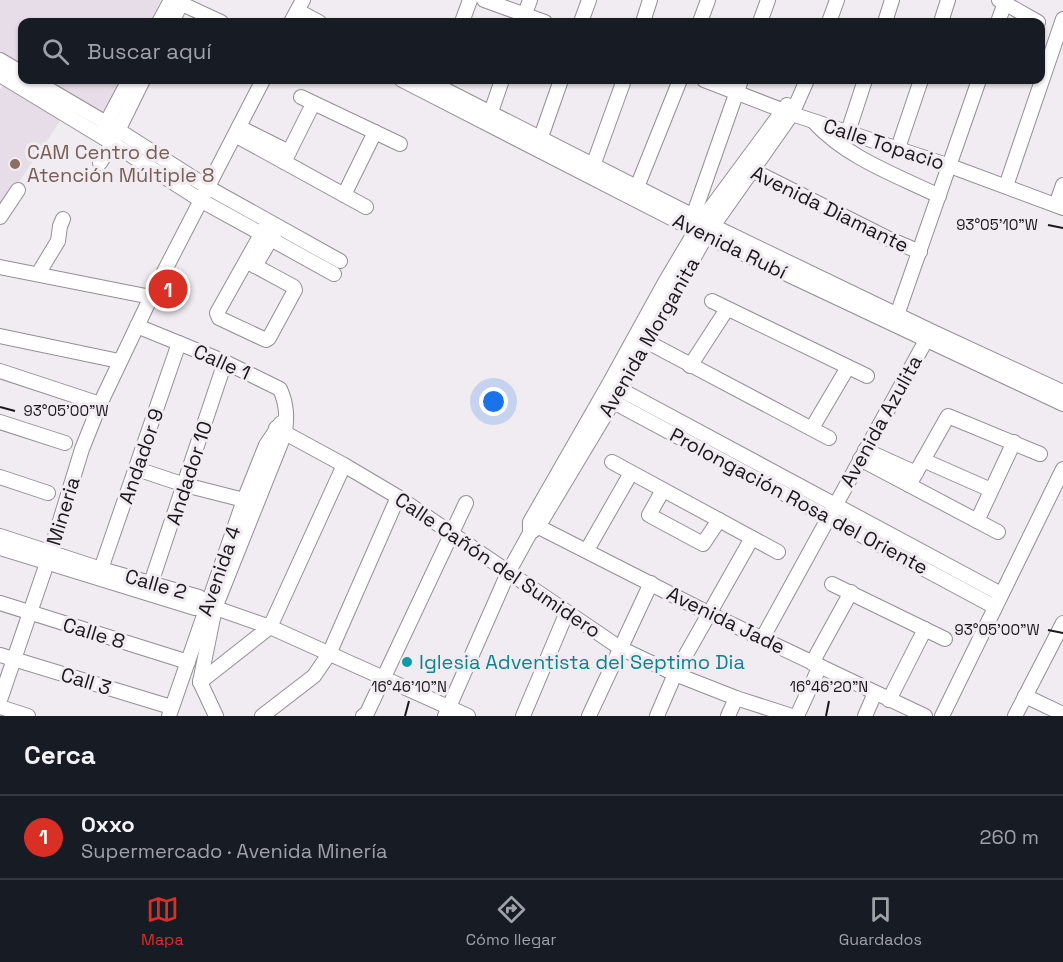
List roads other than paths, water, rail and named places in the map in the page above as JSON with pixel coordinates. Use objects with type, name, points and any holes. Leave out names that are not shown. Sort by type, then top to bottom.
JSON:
[{"type":"street","points":[[463,18],[470,0]]},
{"type":"street","points":[[484,0],[522,18]]},
{"type":"street","points":[[524,18],[530,0]]},
{"type":"street","points":[[582,18],[589,0]]},
{"type":"street","points":[[644,18],[650,0]]},
{"type":"street","points":[[701,18],[708,0]]},
{"type":"street","points":[[761,18],[768,0]]},
{"type":"street","points":[[822,18],[829,0]]},
{"type":"street","points":[[830,18],[837,0]]},
{"type":"street","points":[[886,18],[892,0]]},
{"type":"street","points":[[942,18],[948,0]]},
{"type":"street","points":[[163,18],[179,1]]},
{"type":"street","points":[[173,18],[179,1]]},
{"type":"street","points":[[179,1],[213,18]]},
{"type":"street","points":[[999,18],[1003,1],[1031,18]]},
{"type":"street","points":[[297,11],[312,18]]},
{"type":"street","points":[[1045,78],[1060,36],[1063,19]]},
{"type":"street","points":[[1045,27],[1060,36]]},
{"type":"street","points":[[0,60],[18,71]]},
{"type":"street","points":[[0,75],[202,201],[265,237],[337,268],[273,225],[40,84]]},
{"type":"street","points":[[100,162],[106,139],[128,84]]},
{"type":"street","points":[[112,126],[140,84]]},
{"type":"street","name":"Mineria","points":[[0,700],[7,657],[29,613],[49,557],[82,449],[100,404],[151,297],[261,84]]},
{"type":"street","name":"Avenida Rubí","points":[[421,84],[440,88],[541,137],[591,171],[637,187],[700,226]]},
{"type":"street","points":[[491,112],[501,84]]},
{"type":"street","points":[[541,137],[560,84]]},
{"type":"street","points":[[591,171],[623,84]]},
{"type":"street","points":[[637,187],[678,84]]},
{"type":"street","points":[[788,112],[798,84]]},
{"type":"street","points":[[788,112],[805,84]]},
{"type":"street","points":[[848,132],[864,84]]},
{"type":"street","points":[[898,148],[920,84]]},
{"type":"street","points":[[897,315],[978,84]]},
{"type":"street","points":[[1006,186],[1043,84]]},
{"type":"street","points":[[700,226],[739,86]]},
{"type":"street","name":"Calle Topacio","points":[[739,86],[788,112],[898,148],[1060,206]]},
{"type":"street","name":"Avenida Rubí","points":[[440,88],[591,171],[700,226],[929,335],[1063,404]]},
{"type":"street","points":[[286,157],[307,101],[400,144]]},
{"type":"street","name":"Avenida Morganita","points":[[447,712],[508,573],[611,393],[700,226],[788,112]]},
{"type":"street","points":[[813,120],[827,136],[847,151],[939,196]]},
{"type":"street","points":[[237,131],[286,157],[366,207]]},
{"type":"street","points":[[344,195],[375,132]]},
{"type":"street","name":"Avenida Diamante","points":[[747,168],[920,252]]},
{"type":"street","points":[[1060,206],[1063,185]]},
{"type":"street","points":[[0,217],[18,190]]},
{"type":"street","points":[[38,274],[58,241],[63,219]]},
{"type":"street","points":[[251,263],[294,286],[295,290],[266,340],[218,316],[273,225]]},
{"type":"street","points":[[0,267],[151,297]]},
{"type":"street","name":"Avenida Rubí","points":[[808,278],[897,315],[929,335],[1063,392]]},
{"type":"street","points":[[712,301],[867,376]]},
{"type":"street","points":[[693,362],[728,309]]},
{"type":"street","name":"Calle 1","points":[[137,326],[225,362],[280,389],[286,402],[287,417],[280,431]]},
{"type":"street","points":[[643,335],[829,438]]},
{"type":"street","name":"Avenida Azulita","points":[[762,639],[929,335]]},
{"type":"street","points":[[0,336],[119,361]]},
{"type":"street","name":"Andador 9","points":[[101,569],[179,343]]},
{"type":"street","name":"Andador 10","points":[[151,583],[225,362]]},
{"type":"street","points":[[812,428],[848,367]]},
{"type":"street","points":[[0,371],[100,404]]},
{"type":"street","name":"Prolongación Rosa del Oriente","points":[[611,393],[998,600]]},
{"type":"street","points":[[912,479],[948,416],[1040,454]]},
{"type":"street","points":[[0,422],[65,443]]},
{"type":"street","points":[[216,716],[200,682],[211,606],[280,431]]},
{"type":"street","name":"Calle Cañón del Sumidero","points":[[280,431],[398,497],[620,648],[675,674],[736,698],[792,716]]},
{"type":"street","name":"Avenida 4","points":[[172,713],[188,662],[211,606],[244,500],[266,445],[280,431]]},
{"type":"street","points":[[977,521],[1014,442]]},
{"type":"street","points":[[863,455],[912,479],[998,532]]},
{"type":"street","points":[[923,460],[991,490]]},
{"type":"street","points":[[612,462],[778,552]]},
{"type":"street","points":[[200,682],[270,627],[344,465]]},
{"type":"street","points":[[942,716],[1063,469]]},
{"type":"street","points":[[137,470],[244,500]]},
{"type":"street","points":[[587,550],[631,473]]},
{"type":"street","points":[[0,477],[48,493]]},
{"type":"street","points":[[663,490],[649,515],[703,544],[719,520]]},
{"type":"street","points":[[262,716],[314,676],[329,654],[398,497]]},
{"type":"street","points":[[363,716],[367,713],[384,678],[466,503]]},
{"type":"street","name":"Avenida Jade","points":[[533,527],[587,550],[708,613],[925,716]]},
{"type":"street","name":"Calle 2","points":[[0,536],[49,557],[195,608],[211,606]]},
{"type":"street","points":[[657,716],[675,674],[752,538]]},
{"type":"street","name":"Calle 2","points":[[0,548],[101,569],[199,597],[211,606]]},
{"type":"street","points":[[589,716],[651,583]]},
{"type":"street","points":[[832,584],[945,639]]},
{"type":"street","points":[[797,716],[816,665],[851,592]]},
{"type":"street","name":"Calle 8","points":[[0,603],[188,662]]},
{"type":"street","points":[[211,606],[270,627],[384,678],[447,712],[468,716]]},
{"type":"street","points":[[523,716],[567,612]]},
{"type":"street","points":[[889,700],[925,629]]},
{"type":"street","points":[[1014,716],[1062,629]]},
{"type":"street","name":"Call 3","points":[[7,657],[172,713]]},
{"type":"street","points":[[866,716],[875,693]]},
{"type":"street","points":[[1025,696],[1063,714]]},
{"type":"street","points":[[728,716],[736,698]]},
{"type":"street","points":[[0,707],[28,716]]},
{"type":"place","name":"CAM Centro de Atención Múltiple 8","points":[[15,164]]},
{"type":"place","name":"Oxxo","points":[[168,289]]},
{"type":"place","name":"Iglesia Adventista del Septimo Dia","points":[[407,662]]}]
